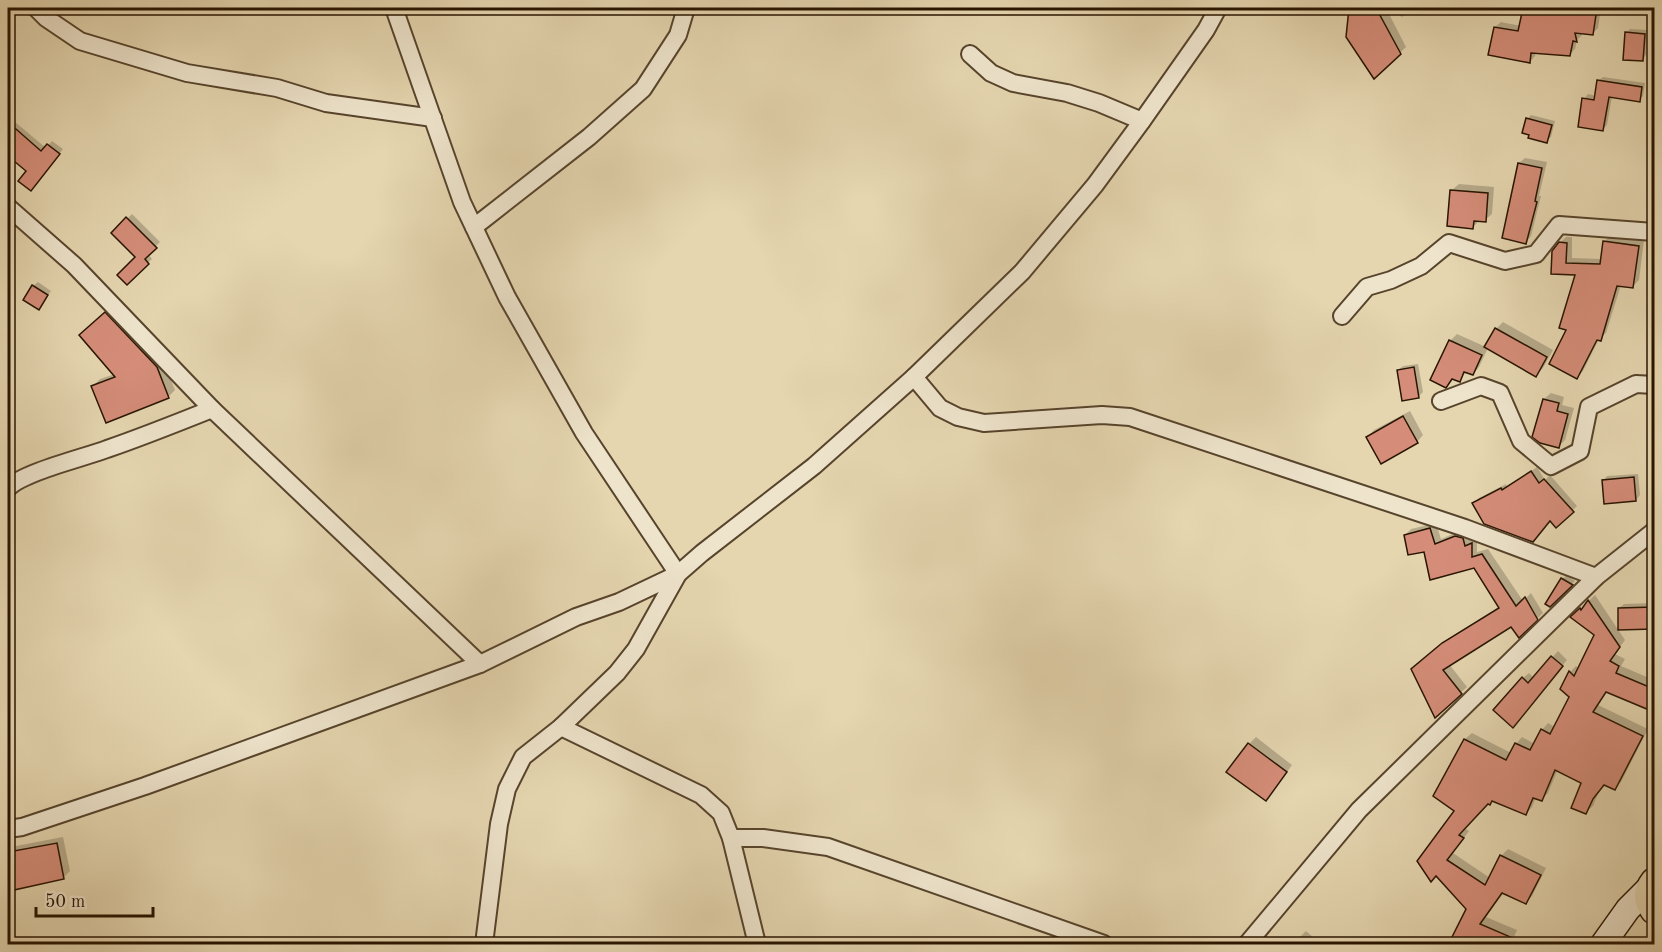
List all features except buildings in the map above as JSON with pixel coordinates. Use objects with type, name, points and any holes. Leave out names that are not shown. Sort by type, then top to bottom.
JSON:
[{"type":"main road","points":[[1606,939],[1628,909],[1653,896]]},
{"type":"street","points":[[36,8],[46,18],[80,41],[187,73],[277,88],[326,103],[433,118]]},
{"type":"street","points":[[394,8],[462,202],[507,297],[584,433],[678,574]]},
{"type":"street","points":[[474,227],[589,137],[643,89],[678,35],[686,8]]},
{"type":"street","points":[[8,828],[22,827],[145,786],[480,664],[576,617],[619,602],[678,574],[814,466],[914,378],[1023,272],[1095,185],[1206,30],[1218,8]]},
{"type":"street","points":[[970,54],[991,73],[1013,83],[1067,93],[1099,103],[1142,121]]},
{"type":"street","points":[[8,207],[74,266],[212,409],[480,664]]},
{"type":"street","points":[[1342,316],[1367,287],[1391,280],[1421,266],[1449,243],[1505,261],[1536,254],[1559,225],[1654,232]]},
{"type":"street","points":[[914,378],[940,408],[958,417],[984,423],[1102,415],[1130,417],[1465,528],[1596,576]]},
{"type":"street","points":[[1441,401],[1481,386],[1500,393],[1521,441],[1551,466],[1580,451],[1589,407],[1636,384],[1654,385]]},
{"type":"street","points":[[9,483],[212,409]]},
{"type":"street","points":[[1247,945],[1359,810],[1596,576],[1654,531]]},
{"type":"street","points":[[484,945],[499,824],[507,789],[523,757],[561,727],[617,673],[636,649],[678,574]]},
{"type":"street","points":[[561,727],[701,795],[721,813],[731,838],[757,945]]},
{"type":"street","points":[[731,838],[763,838],[828,847],[1104,945]]}]
